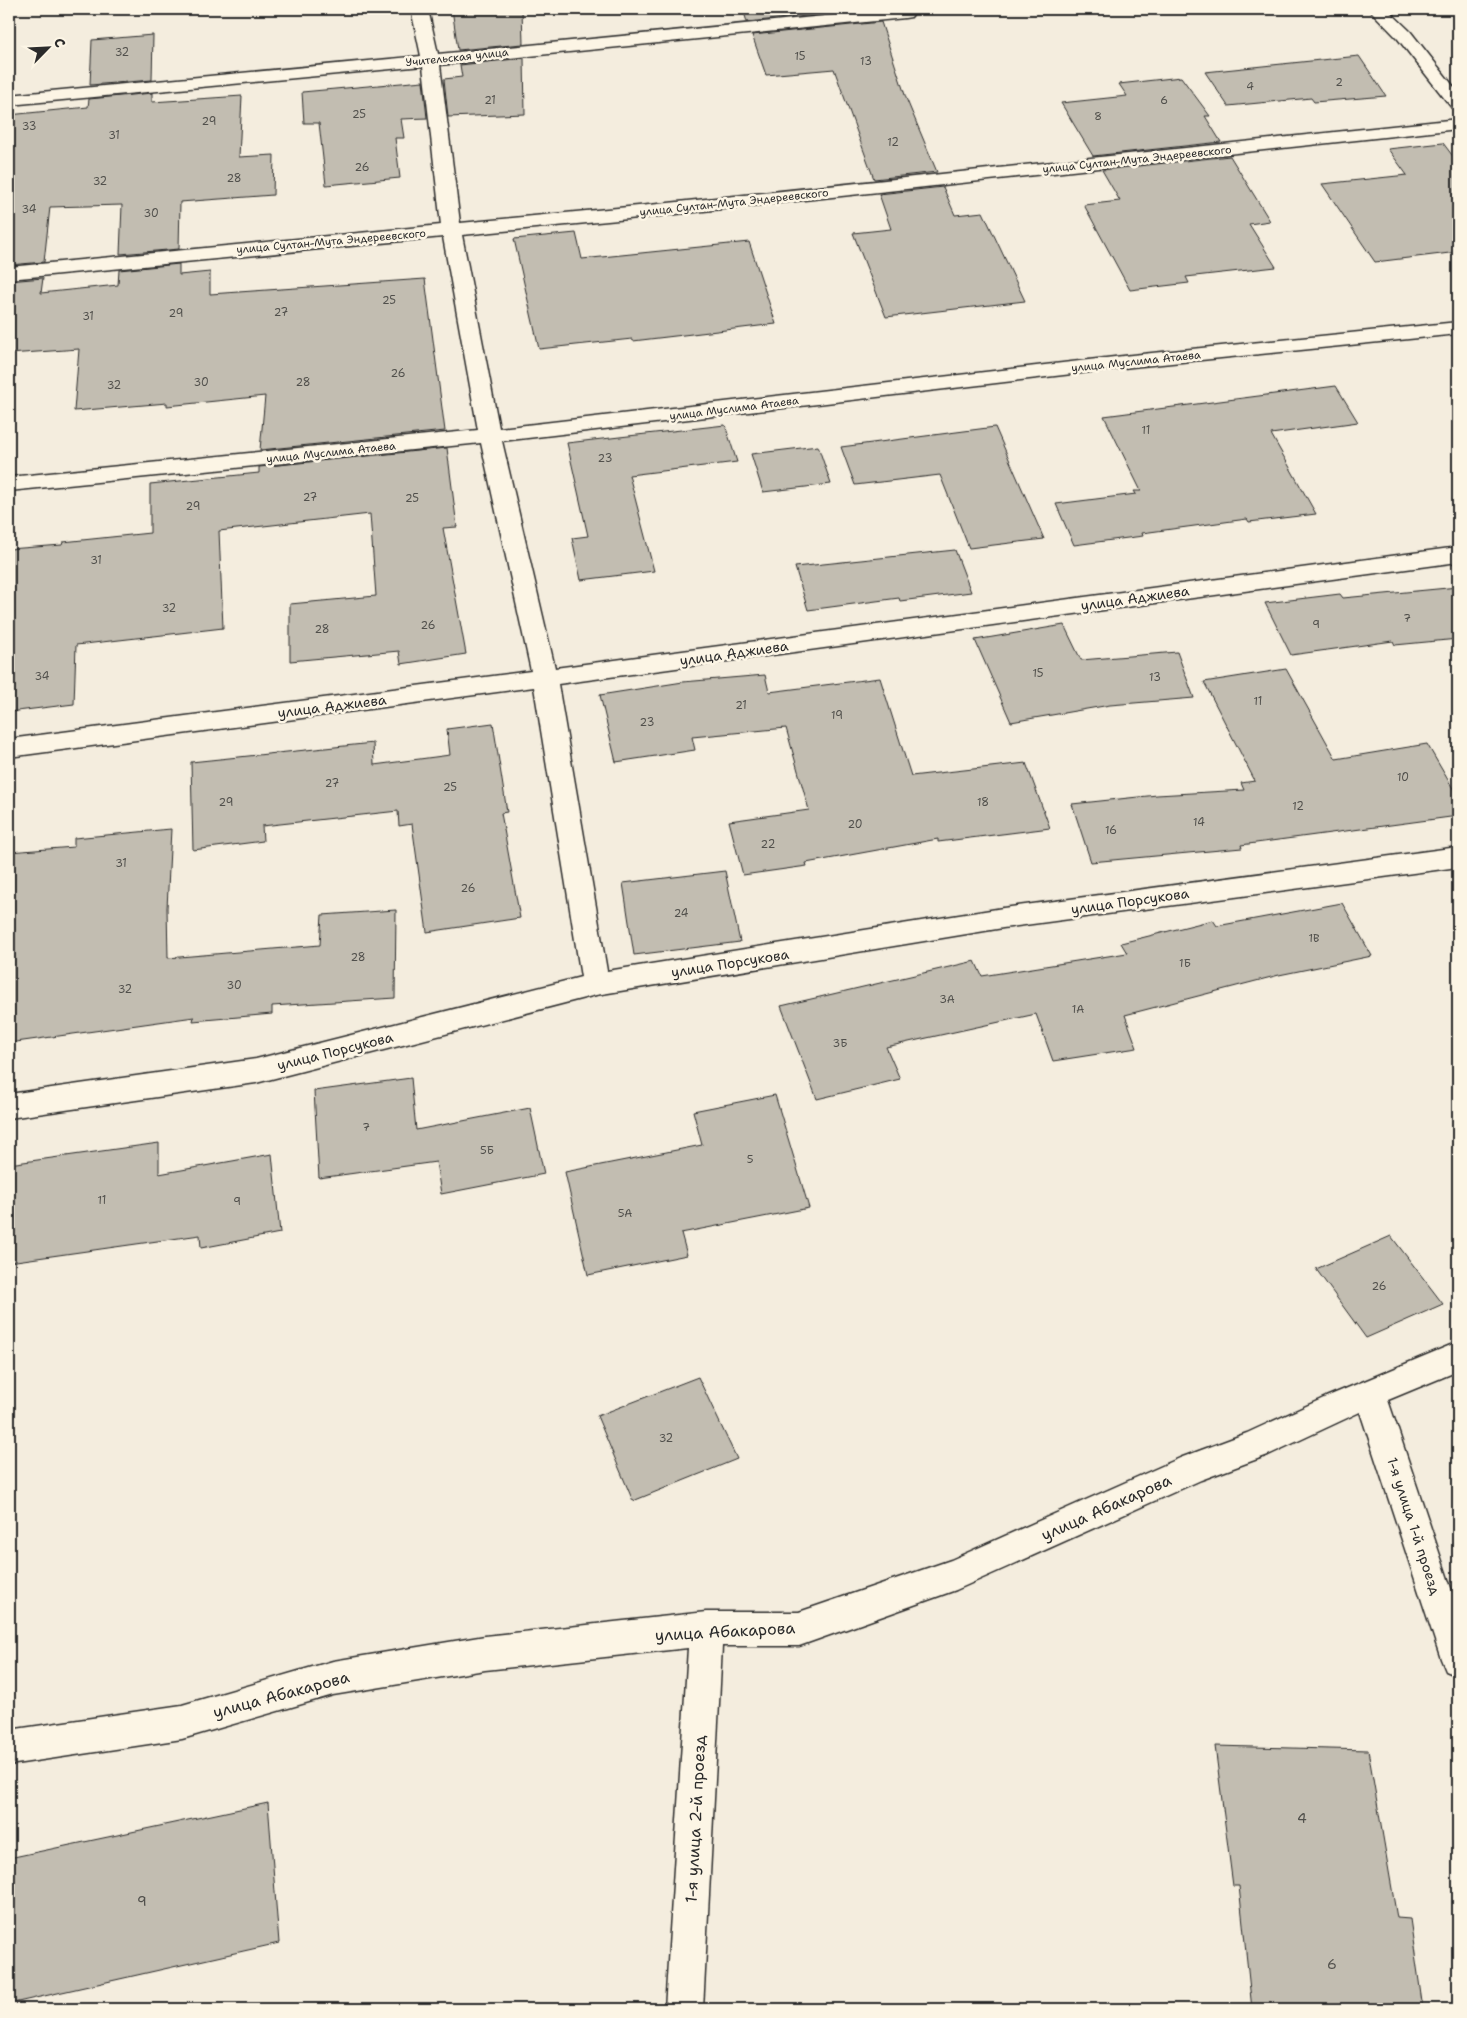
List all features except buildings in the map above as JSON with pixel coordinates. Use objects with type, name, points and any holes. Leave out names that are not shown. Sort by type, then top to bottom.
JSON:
[{"type":"street","points":[[419,9],[431,60],[451,230],[490,435],[546,678],[596,984]]},
{"type":"street","points":[[1377,9],[1441,70],[1458,104]]},
{"type":"street","name":"Учительская улица","points":[[9,100],[905,12]]},
{"type":"street","name":"улица Султан-Мута Эндереевского","points":[[9,273],[650,211],[1458,124]]},
{"type":"street","name":"улица Муслима Атаева","points":[[9,484],[490,435],[1132,361],[1458,328]]},
{"type":"street","name":"улица Аджиева","points":[[9,748],[546,678],[1458,554]]},
{"type":"street","name":"улица Порсукова","points":[[9,1106],[256,1071],[596,984],[1003,918],[1458,858]]},
{"type":"street","name":"улица Абакарова","points":[[9,1748],[182,1722],[332,1678],[486,1653],[706,1629],[799,1629],[956,1574],[1191,1469],[1257,1444],[1370,1392],[1458,1356]]},
{"type":"street","name":"1-я улица 1-й проезд","points":[[1370,1392],[1458,1659]]},
{"type":"street","name":"1-я улица 2-й проезд","points":[[684,2009],[706,1629]]}]
